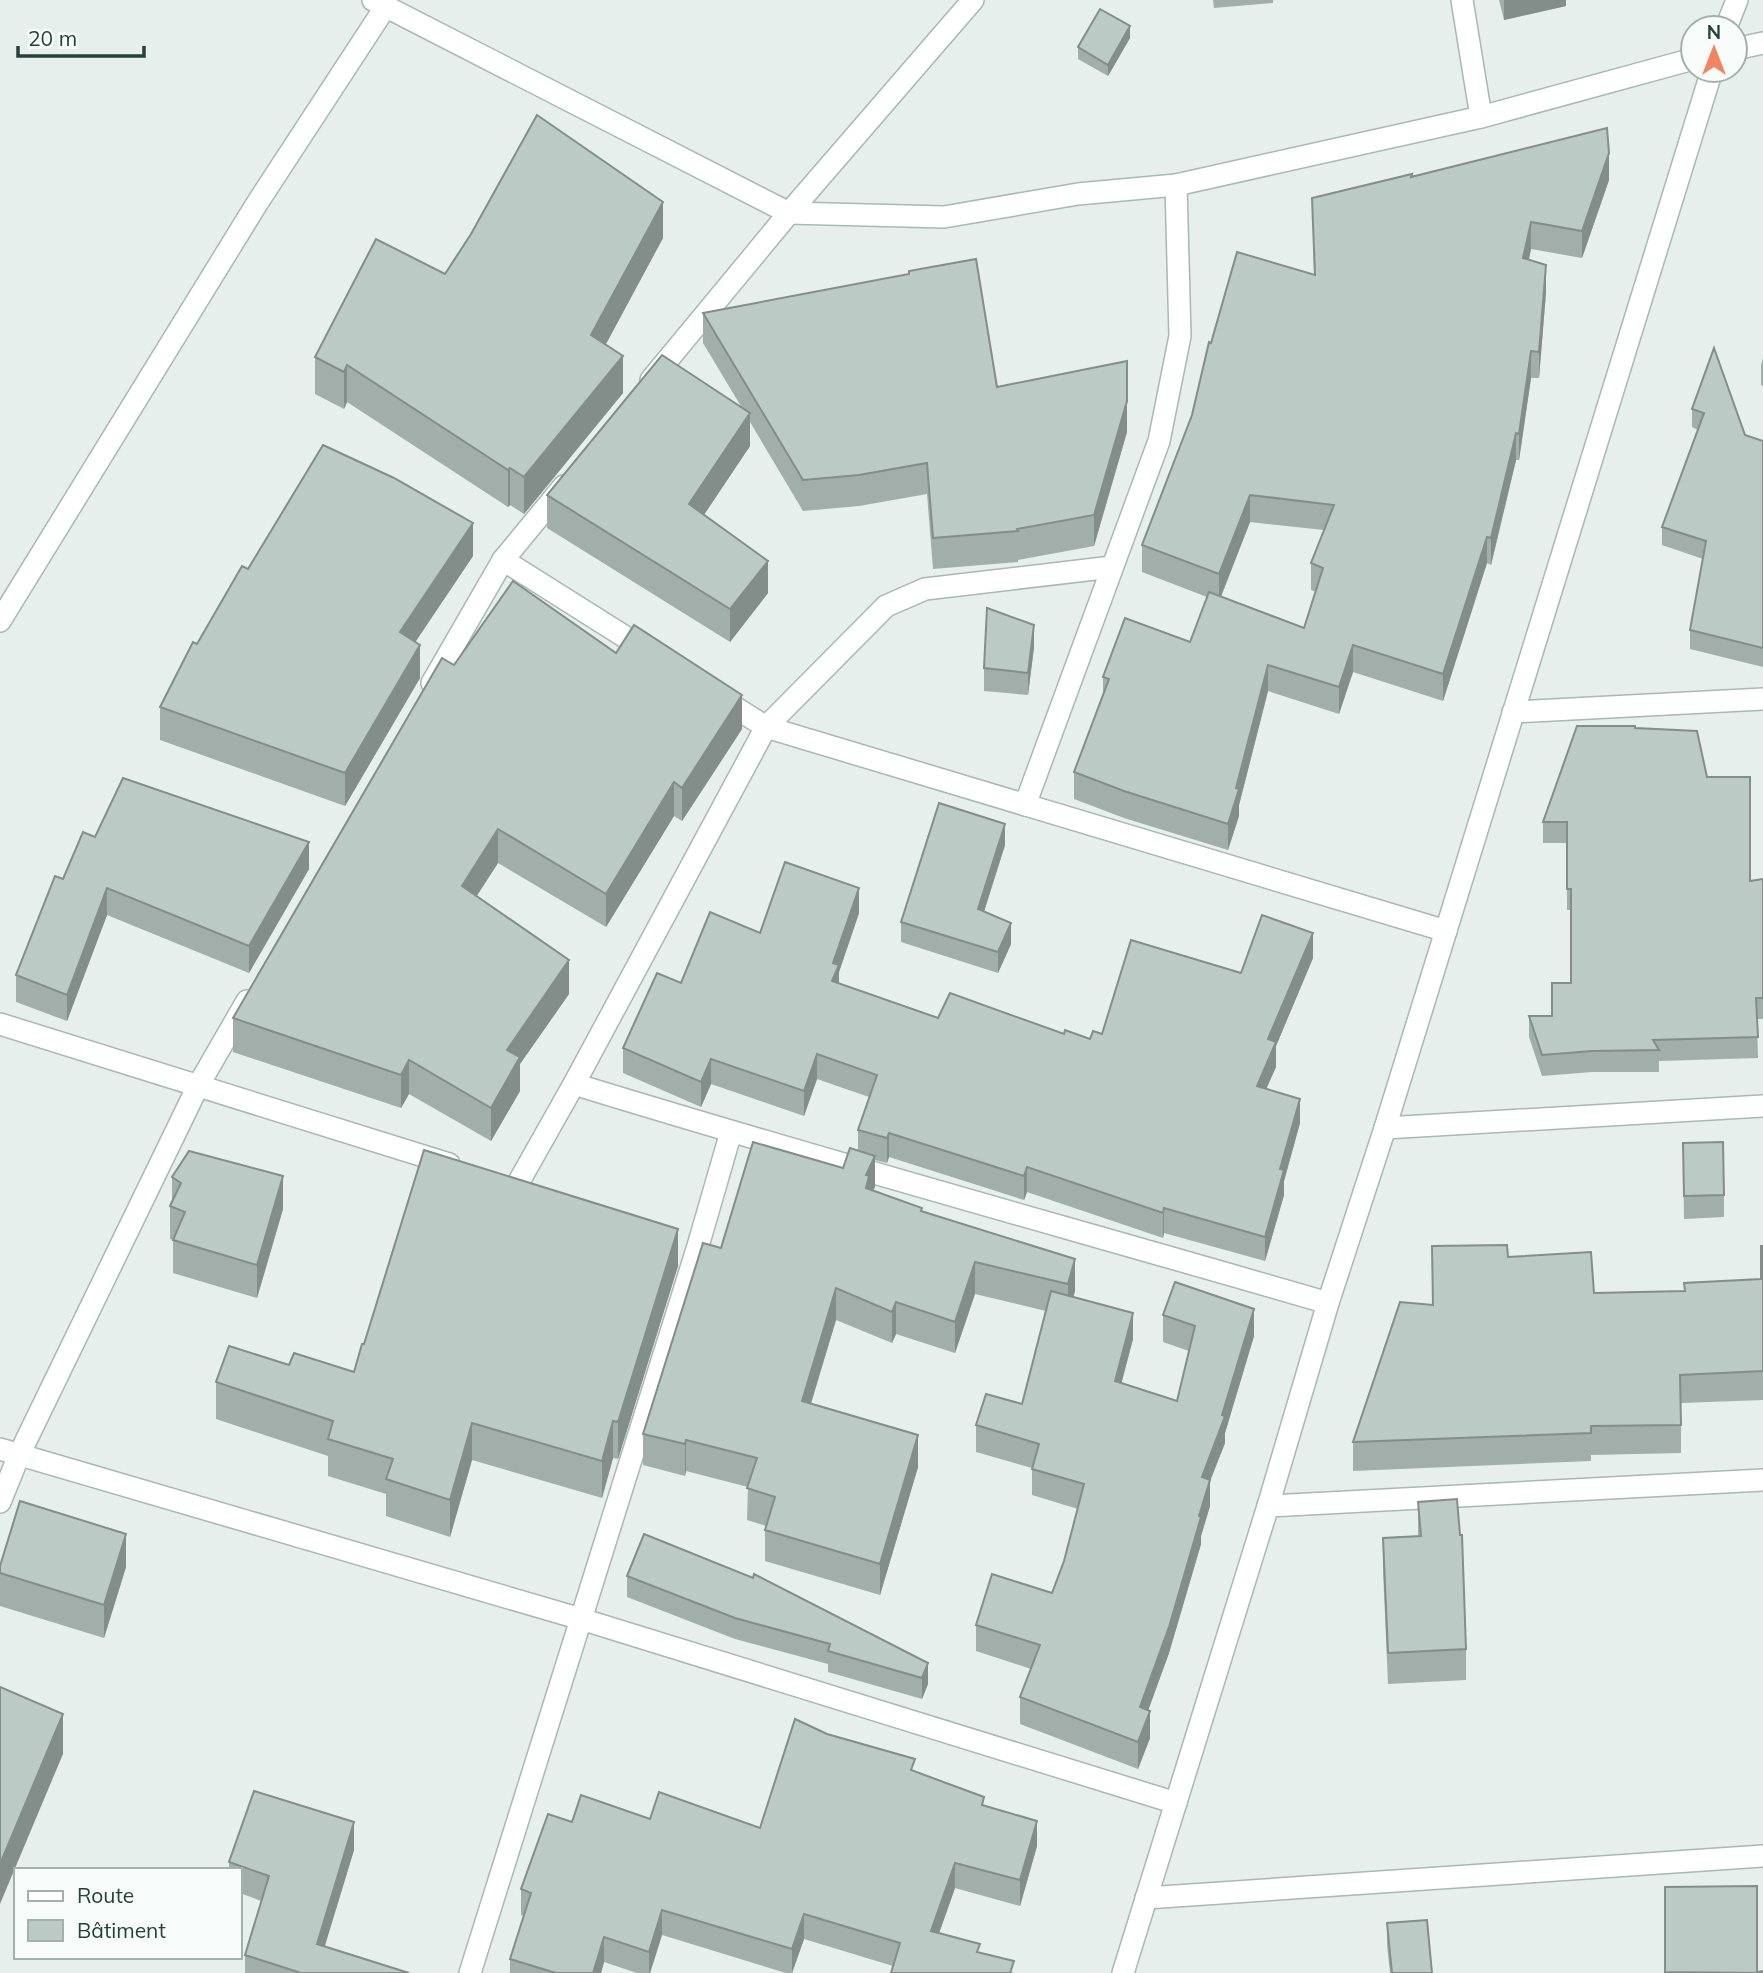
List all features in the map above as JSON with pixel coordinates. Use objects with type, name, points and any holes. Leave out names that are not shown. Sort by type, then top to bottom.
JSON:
[{"type":"street","points":[[642,392],[789,213],[973,0]]},
{"type":"street","points":[[1462,0],[1481,117]]},
{"type":"street","points":[[0,621],[383,2],[789,213],[944,218],[1078,194],[1176,184],[1481,117],[1679,63]]},
{"type":"street","points":[[1123,1973],[1328,1303],[1385,1128],[1708,84]]},
{"type":"street","points":[[1025,805],[1159,442],[1180,337],[1176,184]]},
{"type":"street","points":[[420,703],[503,560],[573,476]]},
{"type":"street","points":[[503,560],[663,662]]},
{"type":"street","points":[[517,1185],[766,727],[886,606],[925,589],[1112,567]]},
{"type":"street","points":[[709,691],[766,727],[1446,931]]},
{"type":"street","points":[[1513,712],[1763,699]]},
{"type":"street","points":[[0,1502],[9,1452],[198,1086],[260,978]]},
{"type":"street","points":[[0,1024],[464,1168]]},
{"type":"street","points":[[574,1084],[731,1132],[1328,1303]]},
{"type":"street","points":[[1385,1128],[1763,1106]]},
{"type":"street","points":[[470,1973],[581,1619],[691,1244],[731,1132]]},
{"type":"street","points":[[9,1452],[581,1619],[1176,1803]]},
{"type":"street","points":[[1268,1506],[1763,1480]]},
{"type":"street","points":[[1146,1898],[1763,1856]]},
{"type":"building","points":[[1100,9],[1130,26],[1108,65],[1078,47]]},
{"type":"building","points":[[537,115],[663,202],[591,335],[623,356],[524,477],[510,468],[508,470],[347,365],[344,372],[315,357],[376,239],[445,274],[471,234]]},
{"type":"building","points":[[1607,128],[1609,153],[1582,231],[1531,222],[1523,258],[1546,265],[1539,352],[1531,351],[1519,434],[1516,433],[1491,538],[1487,537],[1443,674],[1353,645],[1339,687],[1268,665],[1236,788],[1239,789],[1228,824],[1074,772],[1109,679],[1103,677],[1125,618],[1190,642],[1209,592],[1304,628],[1323,568],[1311,563],[1334,505],[1250,495],[1219,574],[1142,545],[1192,415],[1209,342],[1211,343],[1237,252],[1315,275],[1312,198],[1412,174],[1411,177]]},
{"type":"building","points":[[976,259],[997,387],[1127,361],[1127,401],[1094,515],[1017,529],[1018,531],[933,538],[927,463],[859,475],[803,480],[703,313]]},
{"type":"building","points":[[1714,348],[1745,435],[1763,441],[1763,648],[1690,630],[1706,541],[1662,527],[1704,413],[1692,409]]},
{"type":"building","points":[[662,355],[750,413],[689,504],[768,561],[730,609],[547,495]]},
{"type":"building","points":[[323,445],[394,478],[473,523],[400,632],[420,645],[345,773],[160,707],[193,642],[197,644],[242,566],[248,569]]},
{"type":"building","points":[[513,581],[616,653],[634,625],[742,695],[682,788],[674,782],[606,894],[498,829],[462,886],[569,960],[507,1050],[520,1057],[491,1108],[409,1060],[401,1075],[233,1018],[442,658],[454,665]]},
{"type":"building","points":[[987,608],[1034,625],[1028,673],[984,668]]},
{"type":"building","points":[[1577,726],[1635,726],[1697,731],[1707,777],[1750,777],[1750,881],[1763,879],[1763,998],[1756,998],[1758,1037],[1653,1040],[1659,1050],[1542,1055],[1529,1016],[1552,1016],[1552,983],[1571,983],[1571,889],[1567,889],[1567,822],[1543,822]]},
{"type":"building","points":[[123,778],[309,842],[249,946],[107,888],[67,995],[16,975],[55,876],[63,879],[83,832],[95,837]]},
{"type":"building","points":[[939,803],[1005,824],[978,909],[1011,923],[998,952],[901,922]]},
{"type":"building","points":[[785,862],[859,888],[833,963],[839,965],[832,981],[938,1018],[950,993],[1064,1034],[1065,1030],[1090,1039],[1093,1031],[1102,1034],[1131,940],[1241,973],[1262,915],[1313,933],[1268,1039],[1276,1042],[1257,1086],[1300,1099],[1280,1169],[1284,1170],[1265,1237],[1164,1208],[1163,1213],[1027,1167],[1024,1176],[889,1133],[887,1138],[858,1130],[877,1075],[817,1054],[804,1091],[711,1059],[701,1082],[623,1048],[657,973],[681,983],[710,912],[760,933]]},
{"type":"building","points":[[753,1142],[843,1168],[850,1148],[875,1156],[866,1175],[869,1176],[866,1188],[922,1208],[921,1211],[1075,1259],[1068,1284],[975,1262],[955,1322],[896,1302],[892,1312],[836,1288],[802,1401],[918,1435],[880,1564],[765,1530],[775,1497],[747,1488],[757,1458],[686,1440],[685,1444],[643,1434],[703,1243],[721,1248]]},
{"type":"building","points":[[1723,1142],[1724,1195],[1684,1196],[1683,1143]]},
{"type":"building","points":[[424,1150],[678,1229],[618,1422],[613,1421],[602,1461],[472,1423],[450,1500],[386,1479],[393,1459],[328,1439],[333,1421],[216,1382],[229,1346],[289,1365],[294,1353],[354,1372]]},
{"type":"building","points":[[189,1151],[283,1176],[257,1265],[173,1240],[185,1212],[170,1206],[181,1183],[172,1177]]},
{"type":"building","points":[[1507,1245],[1508,1257],[1591,1252],[1594,1293],[1685,1291],[1684,1283],[1761,1279],[1763,1246],[1763,1371],[1680,1375],[1681,1425],[1591,1426],[1591,1433],[1353,1442],[1400,1302],[1433,1305],[1432,1246]]},
{"type":"building","points":[[1175,1282],[1254,1309],[1222,1415],[1225,1416],[1202,1477],[1210,1480],[1199,1516],[1201,1517],[1169,1627],[1140,1707],[1150,1711],[1138,1742],[1020,1697],[1040,1645],[976,1625],[992,1574],[1052,1593],[1064,1561],[1084,1484],[1032,1469],[1039,1444],[976,1425],[986,1394],[1022,1404],[1051,1291],[1133,1313],[1115,1381],[1177,1401],[1195,1326],[1163,1315]]},
{"type":"building","points":[[1457,1499],[1462,1535],[1466,1649],[1388,1653],[1383,1538],[1421,1536],[1418,1502]]},
{"type":"building","points":[[20,1501],[126,1534],[104,1605],[0,1573]]},
{"type":"building","points":[[644,1534],[753,1578],[754,1574],[928,1663],[922,1678],[828,1651],[830,1644],[735,1618],[627,1576]]},
{"type":"building","points":[[0,1687],[63,1714],[0,1864]]},
{"type":"building","points":[[795,1719],[827,1734],[915,1759],[911,1770],[984,1797],[982,1805],[1037,1821],[1020,1880],[955,1863],[931,1931],[980,1944],[977,1952],[1014,1961],[1010,1973],[891,1973],[900,1943],[804,1914],[792,1949],[662,1910],[649,1952],[604,1937],[593,1973],[556,1973],[510,1959],[531,1893],[521,1889],[548,1814],[572,1822],[581,1795],[650,1819],[659,1792],[760,1828]]},
{"type":"building","points":[[254,1791],[354,1822],[317,1944],[409,1973],[301,1973],[245,1955],[269,1876],[229,1862]]},
{"type":"building","points":[[1757,1886],[1757,1972],[1763,1973],[1665,1972],[1665,1887]]},
{"type":"building","points":[[1427,1920],[1432,1973],[1392,1973],[1387,1923]]}]
